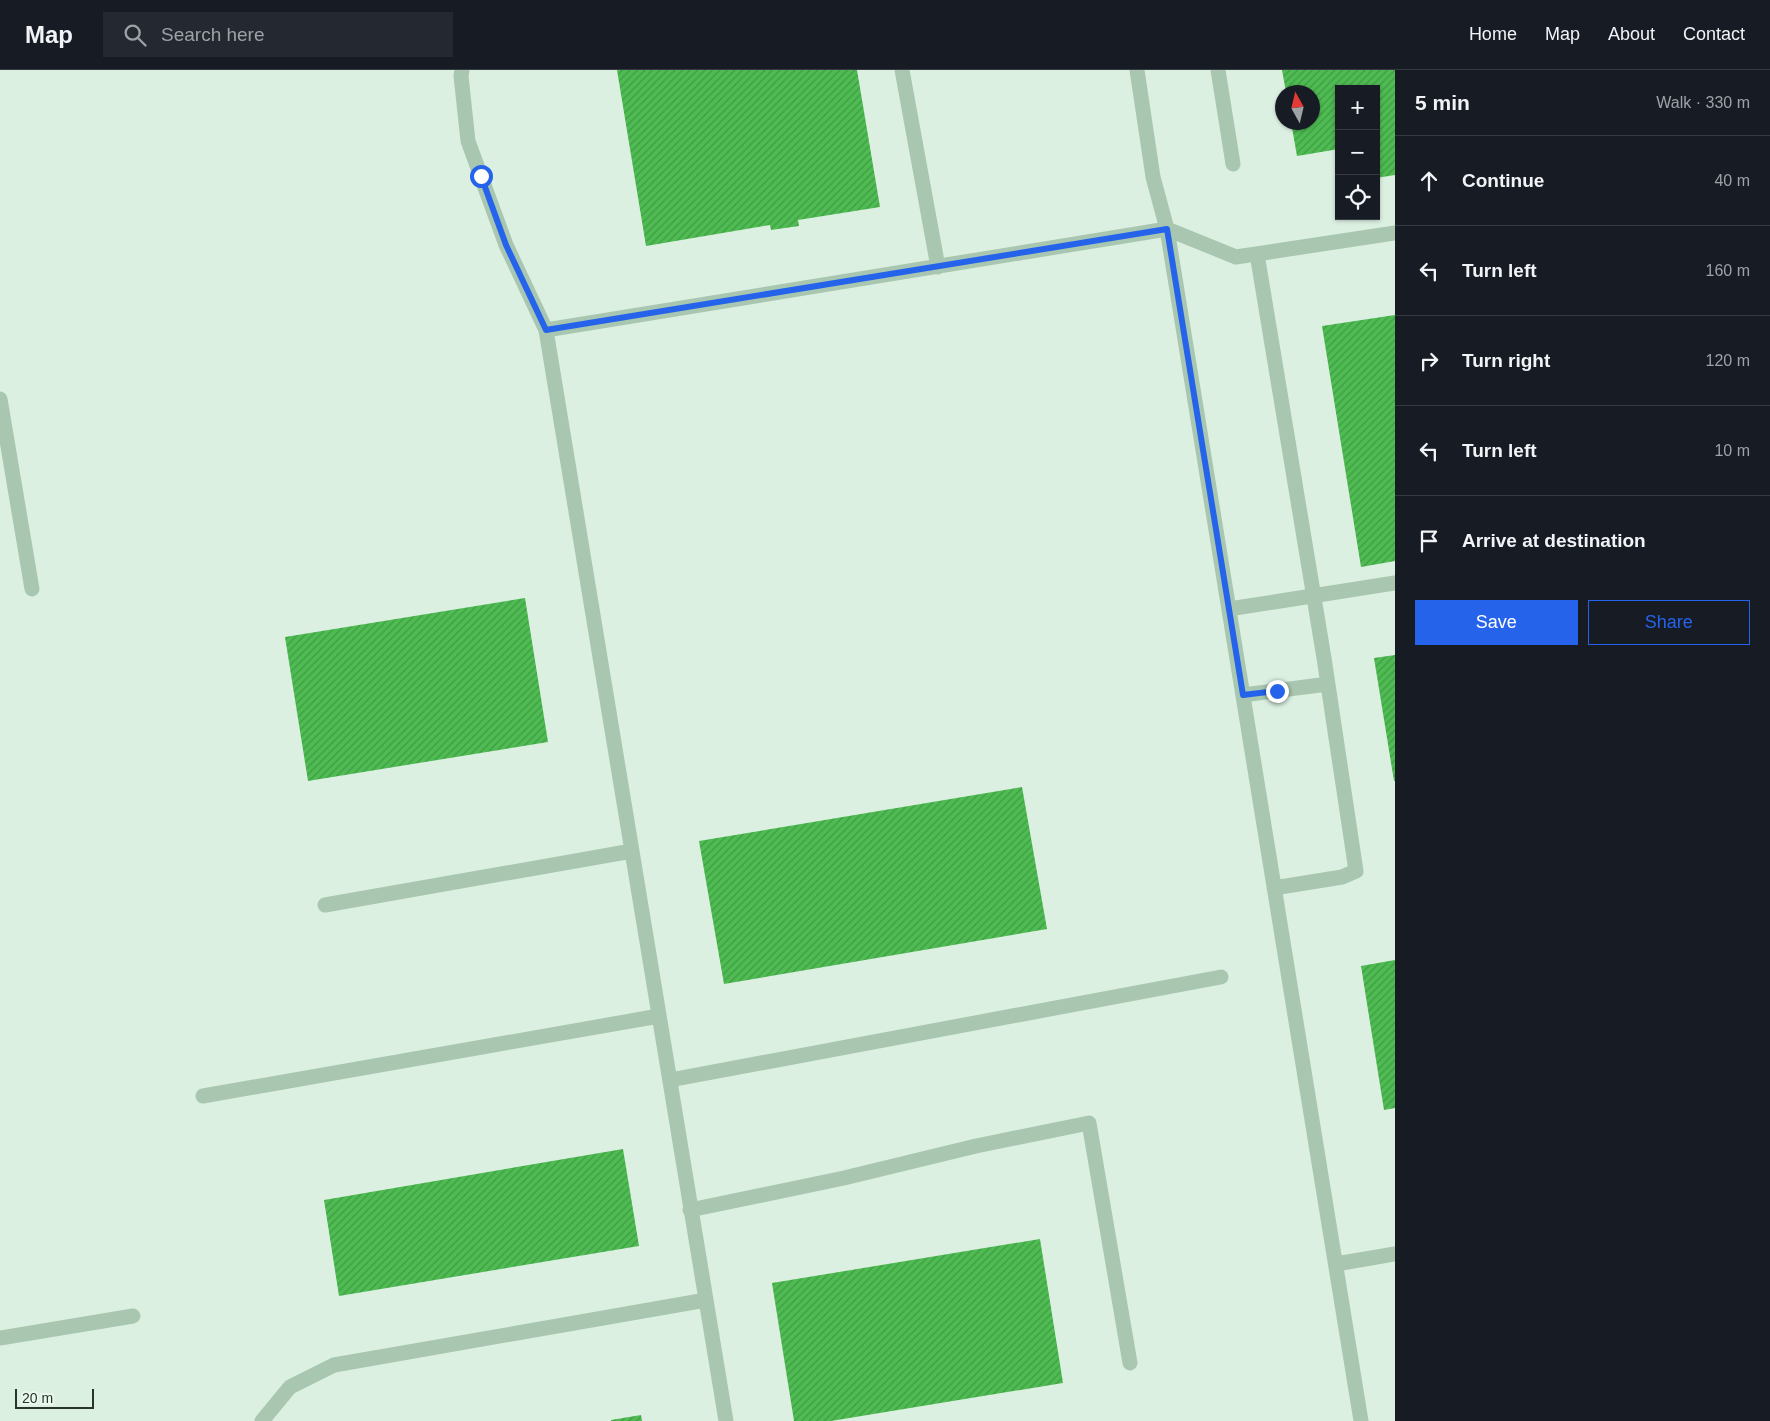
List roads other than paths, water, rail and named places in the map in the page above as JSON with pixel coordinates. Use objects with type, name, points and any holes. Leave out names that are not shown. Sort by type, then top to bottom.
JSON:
[{"type":"lane","points":[[462,70],[461,76],[468,141],[506,245],[546,330],[726,1421]]},
{"type":"lane","points":[[902,70],[938,267]]},
{"type":"lane","points":[[1137,70],[1153,177],[1167,229],[1362,1421]]},
{"type":"lane","points":[[1218,70],[1233,164]]},
{"type":"lane","points":[[546,330],[1167,229],[1236,257],[1395,233]]},
{"type":"lane","points":[[1257,254],[1314,595],[1356,871],[1342,877],[1274,888]]},
{"type":"lane","points":[[0,399],[32,589]]},
{"type":"lane","points":[[1229,609],[1395,583]]},
{"type":"lane","points":[[1243,695],[1328,684]]},
{"type":"lane","points":[[325,905],[632,851]]},
{"type":"lane","points":[[670,1080],[1221,978]]},
{"type":"lane","points":[[203,1096],[659,1016]]},
{"type":"lane","points":[[690,1210],[844,1178],[976,1146],[1089,1124],[1130,1363]]},
{"type":"lane","points":[[1336,1264],[1395,1254]]},
{"type":"lane","points":[[262,1421],[290,1387],[334,1365],[706,1300]]},
{"type":"lane","points":[[0,1338],[132,1316]]}]
